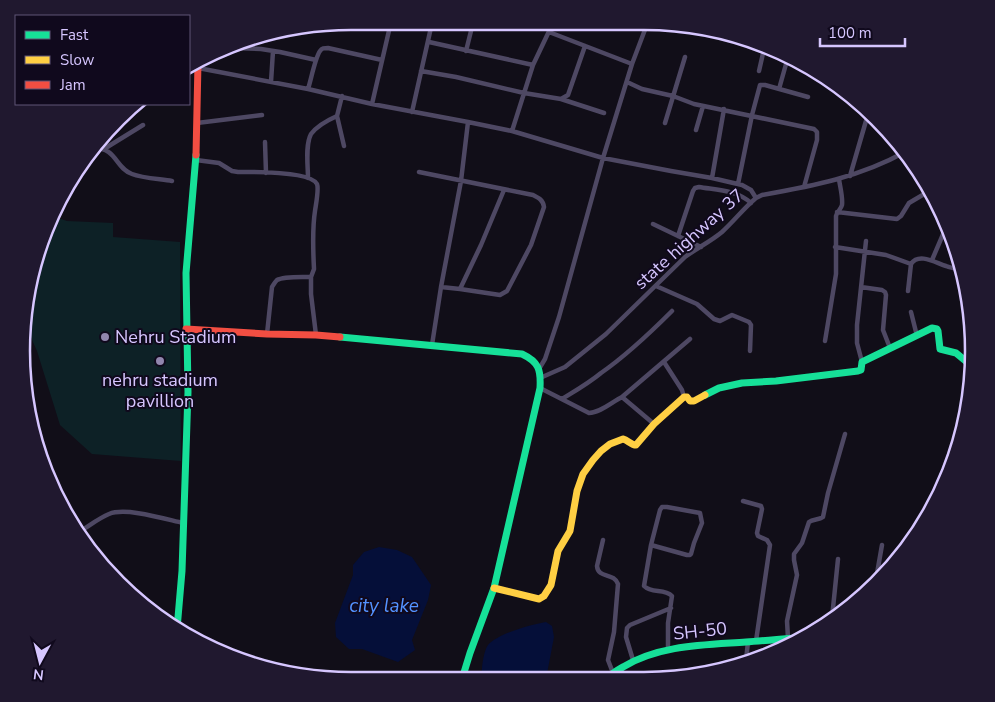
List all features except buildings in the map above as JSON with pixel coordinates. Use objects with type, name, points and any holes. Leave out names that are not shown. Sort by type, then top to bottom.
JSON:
[{"type":"main road","points":[[178,621],[184,523],[188,392],[186,273],[196,160],[198,69]]},
{"type":"main road","points":[[494,588],[538,598],[543,597],[547,593],[551,586],[559,548],[568,536],[575,498],[584,472],[593,460],[608,446],[623,439],[636,445],[654,424],[684,397],[694,401],[719,388],[742,383],[776,381],[858,371],[862,368],[862,362],[932,328],[937,329],[939,334],[940,350],[956,353],[965,360]]},
{"type":"main road","points":[[186,329],[316,335],[432,345],[522,354],[536,362],[539,369],[540,388],[494,588],[464,672]]},
{"type":"main road","name":"SH-50","points":[[614,672],[633,660],[668,650],[705,644],[788,638]]},
{"type":"street","points":[[372,104],[389,30]]},
{"type":"street","points":[[412,112],[431,30]]},
{"type":"street","points":[[466,51],[470,30]]},
{"type":"street","points":[[539,369],[546,359],[603,158],[632,64],[645,30]]},
{"type":"street","points":[[512,131],[533,65],[549,32],[632,64]]},
{"type":"street","points":[[429,42],[533,65]]},
{"type":"street","points":[[560,99],[568,95],[585,46]]},
{"type":"street","points":[[244,48],[261,49],[316,60]]},
{"type":"street","points":[[308,89],[316,60],[320,50],[323,48],[382,60]]},
{"type":"street","points":[[271,82],[273,51]]},
{"type":"street","points":[[759,71],[763,53]]},
{"type":"street","points":[[665,123],[684,58]]},
{"type":"street","points":[[779,89],[786,63]]},
{"type":"street","points":[[202,67],[372,104],[512,131],[603,158],[738,184],[747,187],[756,198]]},
{"type":"street","points":[[421,72],[456,77],[524,93],[560,99],[604,114]]},
{"type":"street","points":[[627,82],[642,89],[673,96],[690,103],[814,129],[817,132],[817,140],[804,187]]},
{"type":"street","points":[[738,184],[760,85],[808,97]]},
{"type":"street","points":[[342,96],[337,116],[344,146]]},
{"type":"street","points":[[696,130],[703,106]]},
{"type":"street","points":[[712,178],[724,110]]},
{"type":"street","points":[[197,123],[262,115]]},
{"type":"street","points":[[308,178],[307,158],[311,134],[326,121],[337,116]]},
{"type":"street","points":[[850,176],[866,120]]},
{"type":"street","points":[[432,345],[461,181],[468,122]]},
{"type":"street","points":[[143,125],[104,149],[132,175],[172,181]]},
{"type":"street","points":[[265,142],[266,173]]},
{"type":"street","name":"state highway 37","points":[[540,378],[572,362],[606,334],[685,257],[723,231],[756,198],[762,195],[850,176],[878,166],[898,155]]},
{"type":"street","points":[[196,160],[220,163],[232,171],[238,172],[300,175],[316,183],[318,189],[314,217],[314,269],[311,277],[316,335]]},
{"type":"street","points":[[419,172],[533,195],[540,198],[544,207],[531,245],[507,292],[500,295],[441,287]]},
{"type":"street","points":[[825,341],[836,274],[836,216],[842,205],[839,179]]},
{"type":"street","points":[[678,236],[695,188],[699,187],[732,193],[740,195],[751,202]]},
{"type":"street","points":[[460,289],[504,190]]},
{"type":"street","points":[[837,212],[897,218],[901,216],[909,203],[924,194]]},
{"type":"street","points":[[653,224],[701,247]]},
{"type":"street","points":[[932,260],[943,234]]},
{"type":"street","points":[[862,362],[857,335],[866,241]]},
{"type":"street","points":[[835,247],[886,255],[911,264]]},
{"type":"street","points":[[908,291],[913,260],[932,260],[954,268]]},
{"type":"street","points":[[267,334],[274,283],[283,279],[311,277]]},
{"type":"street","points":[[656,286],[697,304],[714,319],[720,321],[732,315],[749,322],[751,325],[750,351]]},
{"type":"street","points":[[861,287],[885,292],[883,330],[890,348]]},
{"type":"street","points":[[562,399],[608,368],[652,331],[672,311]]},
{"type":"street","points":[[912,312],[917,336]]},
{"type":"street","points":[[540,388],[584,411],[594,413],[622,397],[690,340]]},
{"type":"street","points":[[664,362],[682,390],[684,397]]},
{"type":"street","points":[[622,397],[654,424]]},
{"type":"street","points":[[788,638],[787,622],[797,575],[794,554],[802,543],[809,522],[824,517],[828,493],[845,434]]},
{"type":"street","points":[[743,501],[761,506],[757,533],[758,536],[767,540],[770,545],[752,642],[748,655]]},
{"type":"street","points":[[651,545],[690,555],[702,523],[700,513],[662,507],[651,545],[644,586],[646,589],[670,594],[672,600],[668,623],[668,650]]},
{"type":"street","points":[[84,529],[108,514],[117,511],[134,512],[184,523]]},
{"type":"street","points":[[603,540],[597,566],[598,571],[614,578],[618,584],[614,632],[608,660],[610,672]]},
{"type":"street","points":[[877,571],[882,545]]},
{"type":"street","points":[[833,610],[838,559]]},
{"type":"street","points":[[633,660],[626,637],[627,628],[670,608]]},
{"type":"green space","name":"Nehru Stadium","points":[[59,218],[67,221],[113,223],[113,237],[180,242],[181,461],[92,454],[60,425],[37,351],[31,337],[36,288],[47,248]]},
{"type":"water","name":"city lake","points":[[379,547],[397,550],[412,557],[431,585],[428,600],[412,640],[415,650],[398,662],[362,649],[349,649],[336,637],[335,623],[353,575],[353,565],[364,552]]},
{"type":"water","points":[[546,622],[552,626],[554,637],[547,672],[482,672],[488,645],[507,633]]},
{"type":"traffic: fast","points":[[178,621],[182,571],[188,392],[186,273],[196,155]]},
{"type":"traffic: fast","points":[[705,395],[719,388],[742,383],[776,381],[858,371],[861,370],[862,362],[932,328],[938,331],[940,349],[956,353],[965,360]]},
{"type":"traffic: fast","points":[[340,337],[522,354],[532,360],[538,367],[540,388],[494,588],[464,672]]},
{"type":"traffic: fast","points":[[615,672],[652,654],[682,647],[788,638]]},
{"type":"traffic: slow","points":[[494,588],[539,599],[544,596],[551,585],[558,551],[570,531],[577,491],[583,474],[593,460],[610,444],[623,439],[636,445],[654,424],[684,397],[694,401],[705,395]]},
{"type":"traffic: jam","points":[[196,155],[198,69]]},
{"type":"traffic: jam","points":[[186,329],[340,337]]},
{"type":"place","name":"Nehru Stadium","points":[[105,337]]},
{"type":"place","name":"nehru stadium pavillion","points":[[160,361]]}]
